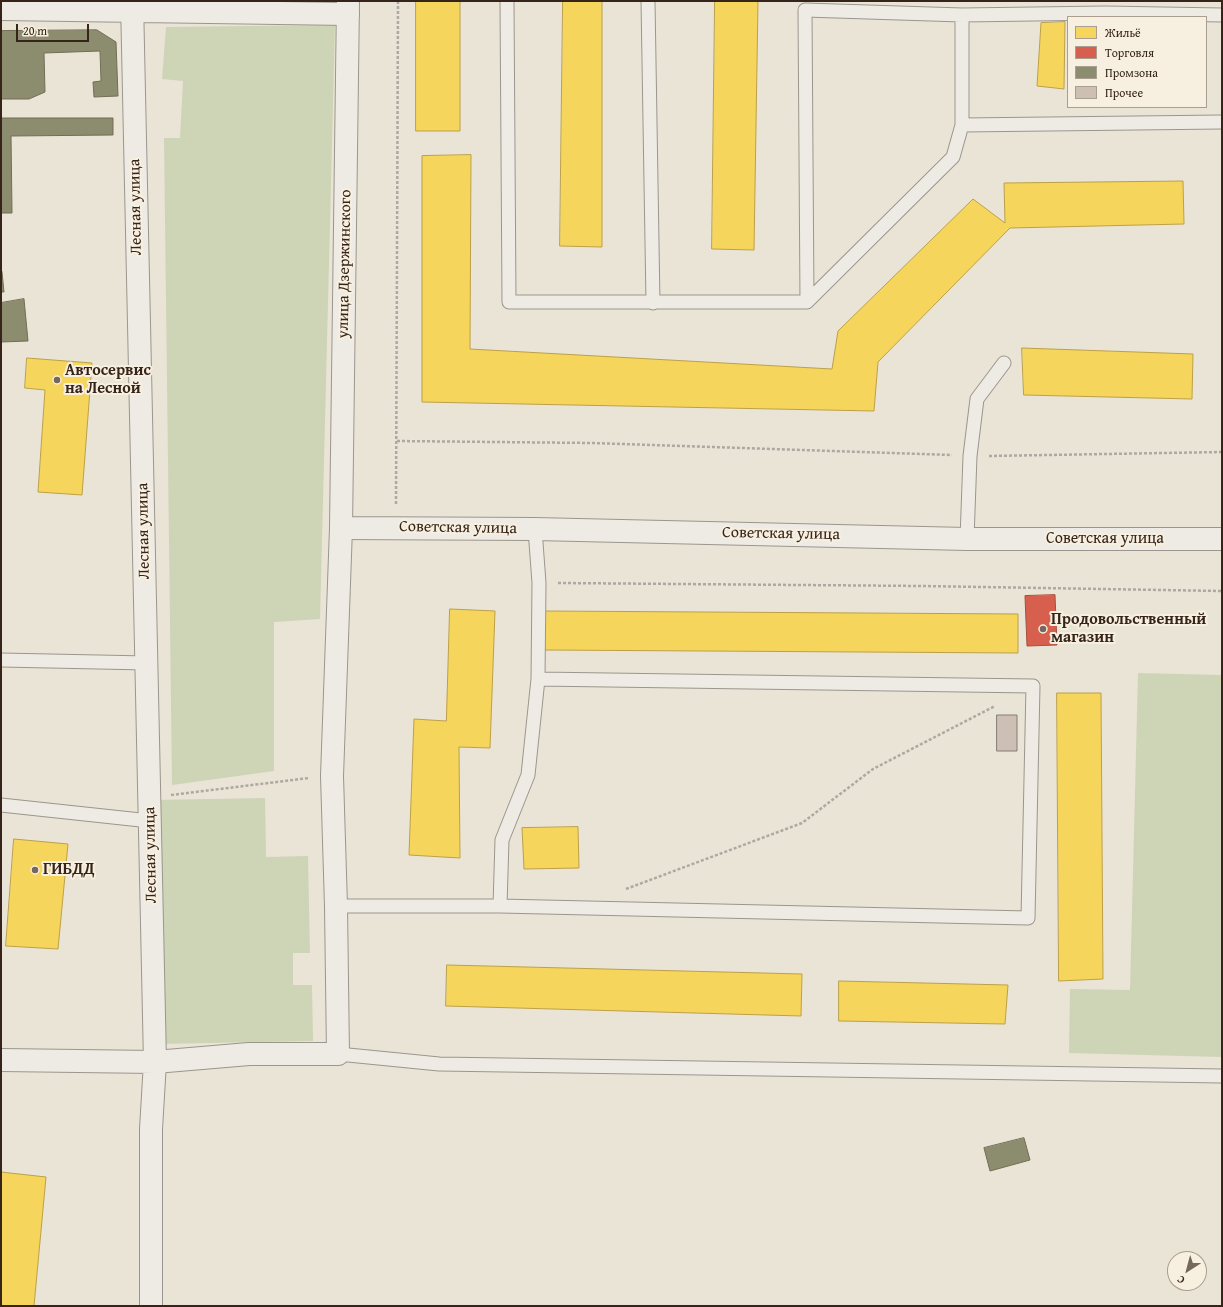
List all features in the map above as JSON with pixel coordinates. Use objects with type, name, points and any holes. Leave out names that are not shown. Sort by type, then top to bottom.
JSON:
[{"type":"street","points":[[1,9],[132,6],[348,7]]},
{"type":"street","name":"Лесная улица","points":[[132,6],[155,1062],[151,1129],[151,1306]]},
{"type":"street","name":"улица Дзержинского","points":[[338,1054],[332,776],[341,528],[348,7]]},
{"type":"street","name":"Советская улица","points":[[341,528],[396,527],[535,529],[967,538],[1222,539]]},
{"type":"street","points":[[1,1060],[155,1062],[249,1054],[338,1054]]},
{"type":"lane","points":[[507,1],[508,302],[807,302],[953,157],[962,125],[962,15]]},
{"type":"lane","points":[[648,1],[653,303]]},
{"type":"lane","points":[[807,302],[805,5],[962,15],[1105,7],[1222,15]]},
{"type":"lane","points":[[962,125],[1222,122]]},
{"type":"lane","points":[[967,538],[970,456],[977,399],[1004,363]]},
{"type":"lane","points":[[500,906],[502,840],[528,775],[538,679],[539,583],[535,529]]},
{"type":"lane","points":[[1,660],[147,663]]},
{"type":"lane","points":[[336,906],[500,906],[1028,918],[1033,686],[538,679]]},
{"type":"lane","points":[[1,805],[150,821]]},
{"type":"lane","points":[[338,1054],[439,1064],[1222,1076]]},
{"type":"path","points":[[396,527],[398,1]]},
{"type":"path","points":[[397,440],[600,443],[970,456],[1222,452]]},
{"type":"path","points":[[539,583],[922,586],[1222,591]]},
{"type":"path","points":[[619,891],[802,823],[873,770],[998,704]]},
{"type":"path","points":[[150,797],[332,776]]},
{"type":"green space","points":[[335,25],[320,619],[274,622],[274,771],[172,785],[164,138],[180,138],[183,81],[162,79],[166,27]]},
{"type":"green space","points":[[1138,673],[1222,675],[1222,1057],[1069,1053],[1070,989],[1130,990]]},
{"type":"green space","points":[[265,798],[266,857],[308,856],[310,953],[293,953],[293,985],[312,985],[313,1041],[159,1044],[154,800]]},
{"type":"building: Жильё","points":[[416,1],[460,1],[460,131],[416,131]]},
{"type":"building: Жильё","points":[[563,1],[602,1],[602,247],[560,246]]},
{"type":"building: Жильё","points":[[715,1],[758,1],[754,250],[712,249]]},
{"type":"building: Жильё","points":[[1065,22],[1064,89],[1037,86],[1041,23]]},
{"type":"building: Жильё","points":[[471,155],[470,349],[832,369],[838,331],[973,199],[1005,223],[1004,183],[1183,181],[1184,224],[1010,228],[878,362],[874,411],[422,402],[422,156]]},
{"type":"building: Жильё","points":[[1022,348],[1193,354],[1192,399],[1024,395]]},
{"type":"building: Жильё","points":[[27,358],[92,363],[82,495],[38,492],[45,390],[25,388]]},
{"type":"building: Жильё","points":[[450,609],[495,611],[490,748],[459,747],[460,858],[409,855],[414,719],[446,721]]},
{"type":"building: Жильё","points":[[543,611],[1018,614],[1018,653],[543,650]]},
{"type":"building: Жильё","points":[[1057,693],[1101,693],[1103,979],[1059,981]]},
{"type":"building: Жильё","points":[[578,827],[579,868],[524,869],[522,828]]},
{"type":"building: Жильё","points":[[14,839],[68,844],[58,949],[6,946]]},
{"type":"building: Жильё","points":[[447,965],[802,974],[801,1016],[446,1006]]},
{"type":"building: Жильё","points":[[839,981],[1008,985],[1005,1024],[839,1021]]},
{"type":"building: Жильё","points":[[1,1172],[46,1177],[34,1306],[1,1306]]},
{"type":"building: Торговля","points":[[1055,595],[1057,645],[1027,646],[1025,596]]},
{"type":"building: Промзона","points":[[97,30],[116,42],[118,96],[94,97],[93,82],[101,81],[100,51],[44,53],[45,92],[29,99],[1,99],[1,31]]},
{"type":"building: Промзона","points":[[1,118],[113,118],[113,135],[11,136],[12,213],[1,213]]},
{"type":"building: Промзона","points":[[2,272],[4,292],[1,292]]},
{"type":"building: Промзона","points":[[24,299],[28,341],[1,342],[1,303]]},
{"type":"building: Промзона","points":[[1024,1138],[1030,1160],[990,1171],[984,1148]]},
{"type":"building: Прочее","points":[[997,715],[1017,715],[1017,751],[997,751]]},
{"type":"place","name":"Автосервис на Лесной","points":[[57,380]]},
{"type":"place","name":"Продовольственный магазин","points":[[1043,629]]},
{"type":"place","name":"ГИБДД","points":[[35,870]]}]
